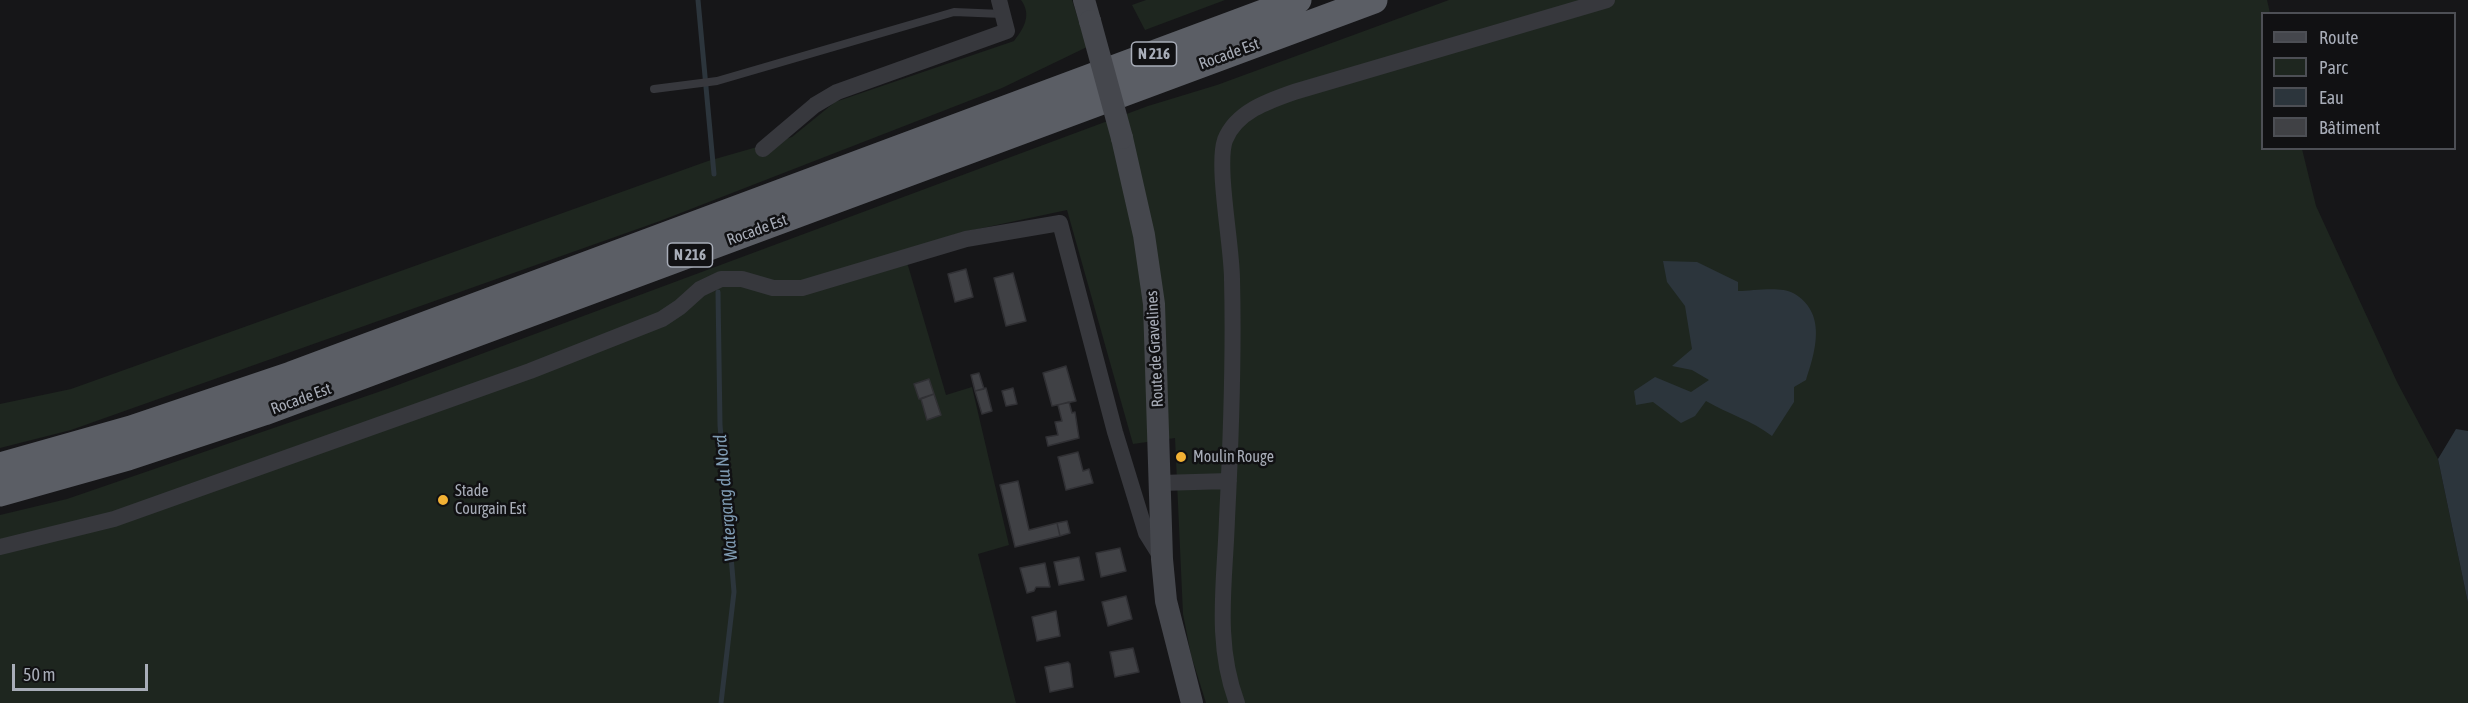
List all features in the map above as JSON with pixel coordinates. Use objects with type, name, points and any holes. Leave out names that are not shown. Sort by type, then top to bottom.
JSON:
[{"type":"highway","name":"Rocade Est","points":[[0,466],[141,426],[291,375],[1298,0]]},
{"type":"highway","name":"Rocade Est","points":[[0,493],[139,454],[264,412],[1374,0]]},
{"type":"main road","name":"Route de Gravelines","points":[[1087,11],[1122,138],[1141,219],[1152,287],[1162,559],[1171,627],[1192,703]]},
{"type":"street","points":[[1237,703],[1224,655],[1221,626],[1228,482],[1232,279],[1222,156],[1231,129],[1256,108],[1294,92],[1607,0]]},
{"type":"street","points":[[763,149],[815,105],[837,92],[1007,31],[1000,7]]},
{"type":"street","points":[[0,547],[114,519],[530,371],[662,319],[700,289],[721,279],[742,279],[773,288],[802,288],[966,239],[1060,223],[1133,494],[1146,533],[1162,559]]},
{"type":"street","points":[[1160,483],[1228,482]]},
{"type":"lane","points":[[654,89],[717,81],[954,12],[1000,7]]},
{"type":"green space","points":[[1021,0],[1072,0],[1087,47],[1002,88],[660,221],[71,430],[0,448],[0,404],[71,389],[708,161],[792,137],[835,102],[1014,41],[1024,26],[1026,16]]},
{"type":"green space","points":[[1146,0],[1225,0],[1145,30],[1132,5]]},
{"type":"green space","points":[[1449,0],[2267,0],[2270,12],[2261,12],[2261,150],[2302,150],[2316,206],[2397,382],[2438,459],[2468,603],[2468,703],[1206,703],[1191,655],[1183,614],[1175,438],[1133,444],[1067,210],[959,233],[904,252],[946,395],[972,387],[1009,545],[978,554],[1016,703],[0,703],[0,515],[67,499],[387,389],[1148,106],[1217,85]]},
{"type":"water","points":[[1663,261],[1697,262],[1738,282],[1738,291],[1774,289],[1788,291],[1804,301],[1811,310],[1816,332],[1810,368],[1806,380],[1794,387],[1794,402],[1772,436],[1706,401],[1695,416],[1681,423],[1653,402],[1636,405],[1634,391],[1655,377],[1691,392],[1709,380],[1692,370],[1672,366],[1692,349],[1685,306],[1667,282]]},
{"type":"water","points":[[2456,429],[2468,431],[2468,603],[2438,459]]},
{"type":"building","points":[[966,269],[973,297],[955,302],[948,274]]},
{"type":"building","points":[[1013,273],[1026,321],[1006,326],[994,278]]},
{"type":"building","points":[[1066,366],[1076,401],[1052,406],[1043,373]]},
{"type":"building","points":[[979,373],[984,389],[975,391],[971,375]]},
{"type":"building","points":[[929,379],[934,394],[919,399],[914,384]]},
{"type":"building","points":[[986,388],[992,411],[982,414],[975,391]]},
{"type":"building","points":[[1013,388],[1017,404],[1006,406],[1002,391]]},
{"type":"building","points":[[934,394],[941,415],[927,420],[921,399]]},
{"type":"building","points":[[1069,402],[1072,413],[1075,412],[1079,438],[1048,446],[1046,437],[1058,435],[1055,422],[1062,421],[1058,405]]},
{"type":"building","points":[[1078,452],[1083,471],[1089,469],[1093,483],[1066,490],[1058,457]]},
{"type":"building","points":[[1018,481],[1029,530],[1057,523],[1060,536],[1015,547],[1000,485]]},
{"type":"building","points":[[1067,521],[1070,533],[1060,536],[1057,523]]},
{"type":"building","points":[[1120,548],[1126,571],[1101,577],[1096,553]]},
{"type":"building","points":[[1079,557],[1084,580],[1059,585],[1054,562]]},
{"type":"building","points":[[1045,563],[1050,587],[1036,587],[1034,591],[1027,593],[1020,568]]},
{"type":"building","points":[[1126,596],[1132,619],[1108,626],[1102,602]]},
{"type":"building","points":[[1056,611],[1060,636],[1037,641],[1032,617]]},
{"type":"building","points":[[1133,648],[1139,672],[1115,677],[1110,652]]},
{"type":"building","points":[[1068,662],[1073,687],[1050,692],[1045,667]]},
{"type":"waterway","name":"Watergang du Nord","points":[[698,0],[714,174]]},
{"type":"waterway","name":"Watergang du Nord","points":[[718,292],[720,425],[734,592],[721,703]]},
{"type":"place","name":"Moulin Rouge","points":[[1181,457]]},
{"type":"place","name":"Stade Courgain Est","points":[[443,500]]}]
